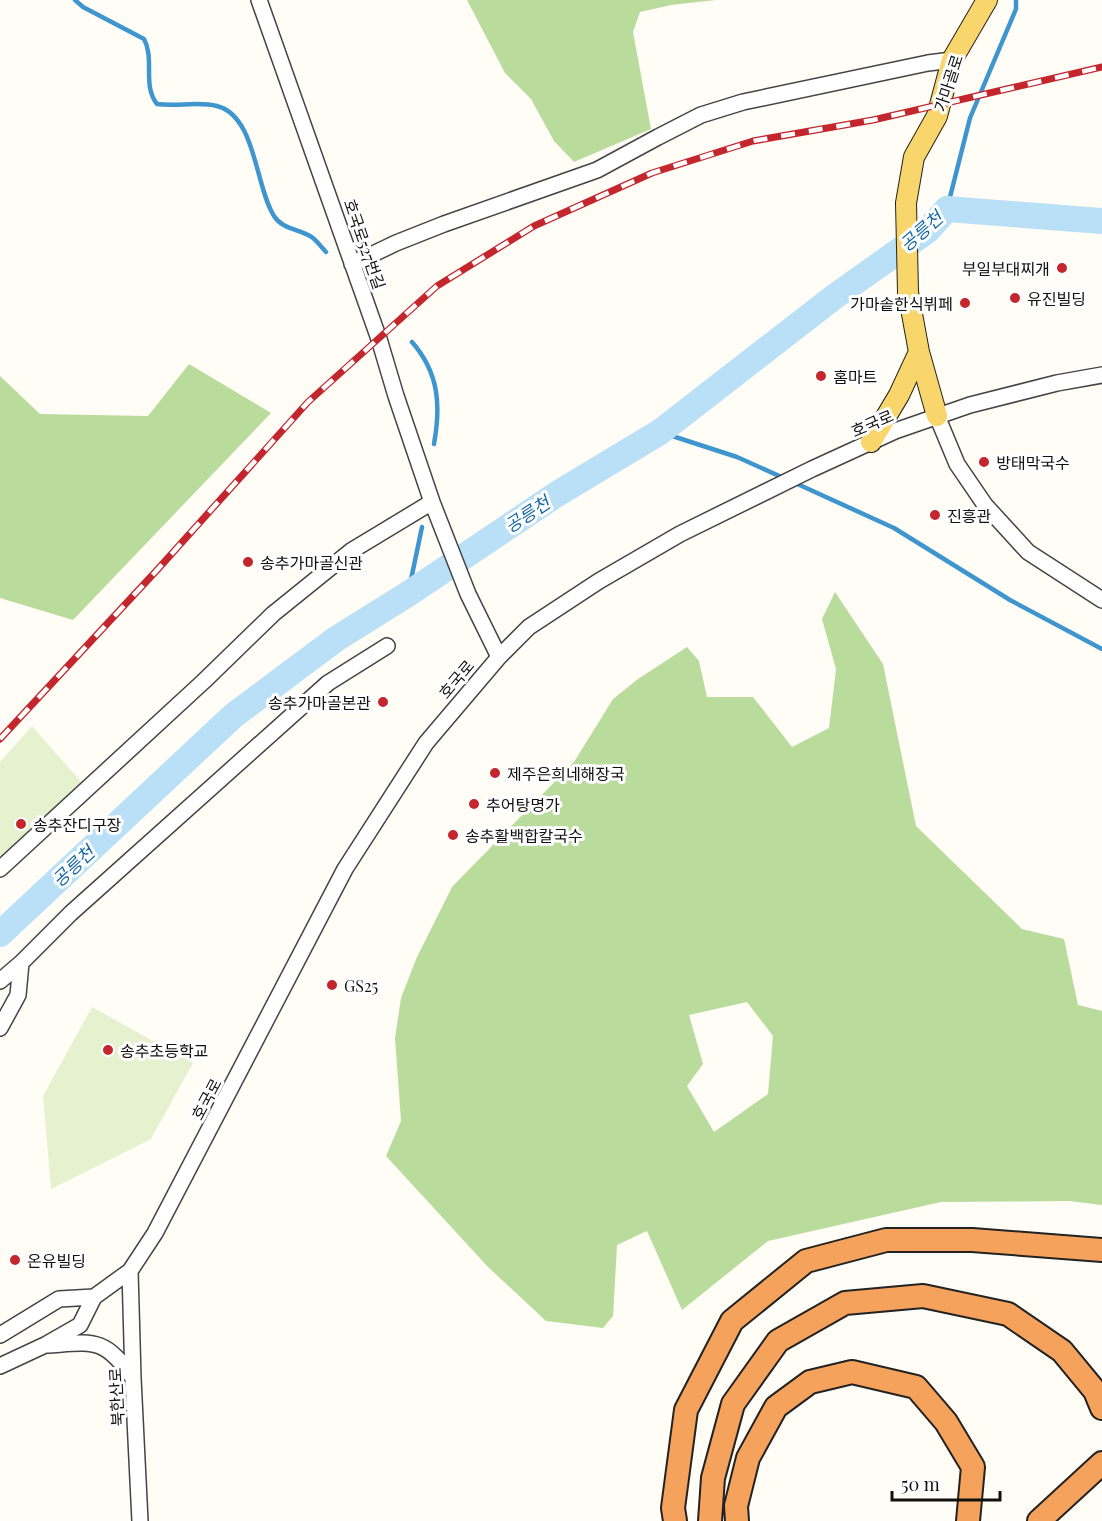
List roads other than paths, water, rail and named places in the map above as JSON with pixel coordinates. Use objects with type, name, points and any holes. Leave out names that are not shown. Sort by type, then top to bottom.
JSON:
[{"type":"highway","points":[[675,1521],[673,1508],[686,1410],[732,1320],[806,1261],[886,1240],[972,1240],[1102,1250]]},
{"type":"highway","points":[[710,1521],[713,1478],[733,1404],[778,1341],[845,1303],[923,1296],[1008,1314],[1062,1351],[1095,1391],[1102,1408]]},
{"type":"highway","points":[[737,1521],[736,1506],[748,1458],[776,1407],[810,1383],[852,1372],[916,1387],[946,1422],[972,1467],[969,1521]]},
{"type":"highway","points":[[1039,1521],[1102,1463]]},
{"type":"main road","name":"가마골로","points":[[919,352],[908,292],[906,203],[914,157],[937,116],[952,60],[987,0]]},
{"type":"main road","points":[[919,352],[937,416]]},
{"type":"main road","points":[[871,442],[899,395],[919,352]]},
{"type":"street","name":"호국로527번길","points":[[259,0],[352,264],[432,502],[468,594],[499,657]]},
{"type":"street","points":[[352,264],[444,224],[597,170],[701,115],[743,102],[952,60]]},
{"type":"street","name":"호국로","points":[[0,1366],[45,1345],[80,1325],[94,1297],[130,1271],[155,1233],[345,869],[426,743],[499,657],[529,627],[599,581],[680,534],[871,442],[970,405],[1058,383],[1102,375]]},
{"type":"street","points":[[937,416],[957,464],[985,505],[1028,552],[1102,600]]},
{"type":"street","points":[[0,869],[204,681],[273,614],[351,551],[432,502]]},
{"type":"street","points":[[0,981],[71,914],[328,683],[387,646]]},
{"type":"street","points":[[0,1028],[18,995],[21,963]]},
{"type":"street","name":"북한산로","points":[[130,1271],[140,1521]]},
{"type":"street","points":[[0,1335],[60,1299],[94,1297]]},
{"type":"street","points":[[45,1345],[93,1342],[120,1360],[133,1378]]},
{"type":"waterway","points":[[75,0],[83,7],[144,39],[149,55],[150,89],[157,104],[210,105],[230,112],[240,123],[247,137],[274,216],[286,226],[312,237],[326,252]]},
{"type":"waterway","points":[[947,209],[970,118],[1016,9],[1016,0]]},
{"type":"waterway","name":"공릉천","points":[[0,934],[233,716],[336,639],[408,594],[557,494],[660,432],[834,297],[927,231],[947,209],[1102,221]]},
{"type":"waterway","points":[[412,342],[428,366],[436,390],[437,416],[434,444]]},
{"type":"waterway","points":[[660,432],[737,457],[786,479]]},
{"type":"waterway","points":[[793,482],[894,528],[1010,600],[1102,649]]},
{"type":"waterway","points":[[408,594],[422,527]]},
{"type":"railway","points":[[0,739],[158,569],[308,402],[437,286],[534,226],[652,173],[753,141],[873,120],[1102,67]]},
{"type":"place","name":"부일부대찌개","points":[[1062,268]]},
{"type":"place","name":"유진빌딩","points":[[1015,298]]},
{"type":"place","name":"가마솥한식뷔페","points":[[965,303]]},
{"type":"place","name":"홈마트","points":[[821,376]]},
{"type":"place","name":"방태막국수","points":[[984,462]]},
{"type":"place","name":"진흥관","points":[[935,515]]},
{"type":"place","name":"송추가마골신관","points":[[248,562]]},
{"type":"place","name":"송추가마골본관","points":[[383,702]]},
{"type":"place","name":"제주은희네해장국","points":[[495,773]]},
{"type":"place","name":"추어탕명가","points":[[474,804]]},
{"type":"place","name":"송추잔디구장","points":[[21,824]]},
{"type":"place","name":"송추활백합칼국수","points":[[453,835]]},
{"type":"place","name":"GS25","points":[[332,985]]},
{"type":"place","name":"송추초등학교","points":[[108,1050]]},
{"type":"place","name":"온유빌딩","points":[[15,1260]]}]
